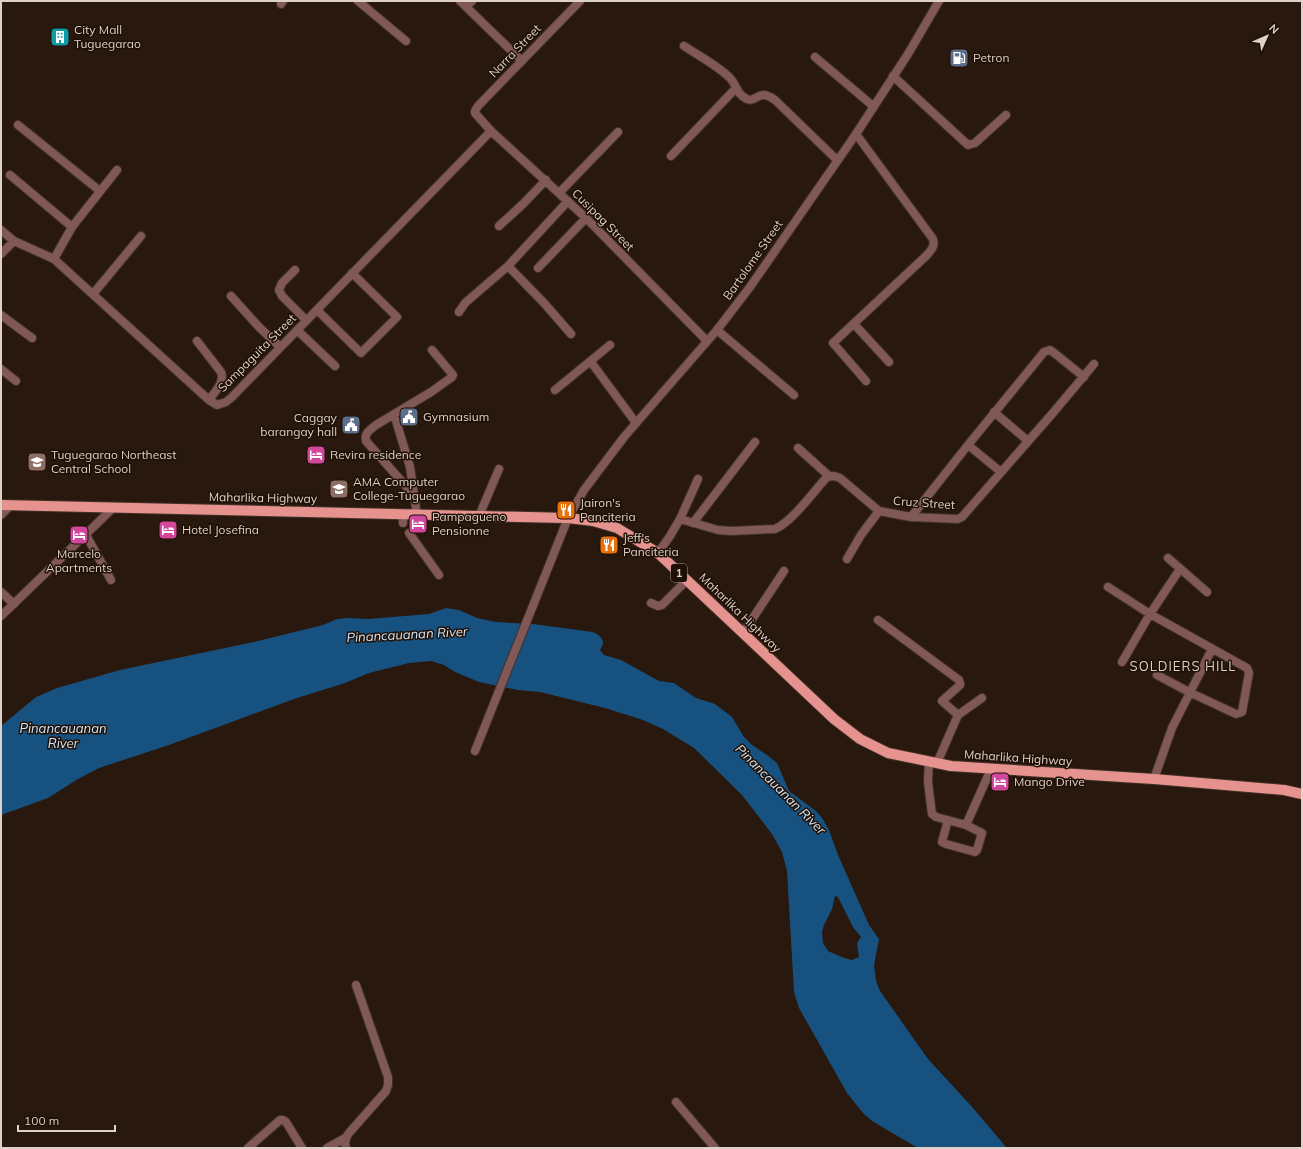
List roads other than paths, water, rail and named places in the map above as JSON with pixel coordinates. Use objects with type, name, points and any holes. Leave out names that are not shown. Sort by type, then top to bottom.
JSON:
[{"type":"main road","name":"Maharlika Highway","points":[[6,505],[114,507],[403,519],[417,515],[568,518],[593,521],[618,528],[658,553],[834,719],[860,739],[888,753],[951,766],[1154,779],[1284,790],[1302,794]]},
{"type":"street","points":[[358,1],[406,41]]},
{"type":"street","points":[[460,1],[469,4],[522,61]]},
{"type":"street","name":"Narra Street","points":[[479,119],[475,114],[476,108],[580,1]]},
{"type":"street","name":"Bartolome Street","points":[[475,751],[568,518],[584,490],[636,423],[717,330],[750,287],[856,134],[908,54],[939,1]]},
{"type":"street","points":[[684,46],[730,78],[740,94],[749,100],[762,94],[769,96],[837,160]]},
{"type":"street","points":[[816,57],[873,106]]},
{"type":"street","points":[[893,76],[968,145],[975,144],[1006,115]]},
{"type":"street","points":[[671,156],[736,88]]},
{"type":"street","name":"Cusipag Street","points":[[479,119],[586,218],[707,341]]},
{"type":"street","points":[[18,125],[100,191]]},
{"type":"street","name":"Sampaguita Street","points":[[1,230],[14,241],[54,259],[209,400],[217,405],[226,402],[491,131]]},
{"type":"street","points":[[559,193],[618,132]]},
{"type":"street","points":[[856,134],[933,239],[934,243],[932,250],[928,255],[833,343],[866,381]]},
{"type":"street","points":[[54,259],[72,227],[118,170]]},
{"type":"street","points":[[10,175],[72,227]]},
{"type":"street","points":[[499,226],[546,180]]},
{"type":"street","points":[[459,312],[465,303],[508,266],[568,201]]},
{"type":"street","points":[[538,268],[586,218]]},
{"type":"street","points":[[93,294],[141,236]]},
{"type":"street","points":[[1,254],[14,241]]},
{"type":"street","points":[[508,266],[544,303],[571,334]]},
{"type":"street","points":[[295,270],[282,283],[279,290],[282,296],[306,320]]},
{"type":"street","points":[[317,310],[361,353],[397,317],[352,273]]},
{"type":"street","points":[[231,296],[258,327],[280,347]]},
{"type":"street","points":[[1,315],[32,338]]},
{"type":"street","points":[[854,324],[889,362]]},
{"type":"street","points":[[297,330],[335,366]]},
{"type":"street","points":[[717,330],[794,395]]},
{"type":"street","points":[[197,341],[221,372],[223,377],[222,382],[209,400]]},
{"type":"street","points":[[555,390],[610,346]]},
{"type":"street","points":[[412,493],[366,441],[365,437],[369,431],[452,377],[450,371],[432,350]]},
{"type":"street","points":[[911,517],[994,412],[1044,352],[1050,350],[1084,377]]},
{"type":"street","points":[[591,362],[636,423]]},
{"type":"street","name":"Cruz Street","points":[[798,448],[829,476],[840,478],[879,511],[911,517],[958,519],[962,517],[1094,364]]},
{"type":"street","points":[[1,368],[16,381]]},
{"type":"street","points":[[994,412],[1028,441]]},
{"type":"street","points":[[394,414],[410,468],[412,493],[417,515]]},
{"type":"street","points":[[693,523],[755,442]]},
{"type":"street","points":[[968,445],[1001,472]]},
{"type":"street","points":[[480,516],[499,469]]},
{"type":"street","points":[[680,519],[705,527],[731,531],[775,529],[782,526],[790,519],[829,476]]},
{"type":"street","points":[[658,553],[680,519],[698,479]]},
{"type":"street","points":[[1,516],[6,505]]},
{"type":"street","points":[[1,616],[114,507]]},
{"type":"street","points":[[847,559],[861,535],[879,511]]},
{"type":"street","points":[[408,533],[439,575]]},
{"type":"street","points":[[86,535],[111,580]]},
{"type":"street","points":[[1168,558],[1207,592]]},
{"type":"street","points":[[1122,662],[1150,614],[1180,569]]},
{"type":"street","points":[[742,632],[784,572]]},
{"type":"street","points":[[652,603],[658,606],[662,605],[687,580]]},
{"type":"street","points":[[1108,587],[1150,614],[1242,665],[1248,670],[1249,678],[1242,712],[1236,714],[1157,675]]},
{"type":"street","points":[[1,592],[14,604]]},
{"type":"street","points":[[878,620],[959,680],[960,685],[942,701],[958,715]]},
{"type":"street","points":[[1154,779],[1172,728],[1212,649]]},
{"type":"street","points":[[948,820],[942,842],[975,852],[982,833],[966,825],[934,816],[931,811],[928,777],[933,763],[958,715],[982,698]]},
{"type":"street","points":[[966,825],[991,769]]},
{"type":"street","points":[[327,1148],[345,1138],[381,1096],[388,1085],[388,1077],[356,985]]},
{"type":"street","points":[[676,1102],[715,1148]]},
{"type":"street","points":[[248,1148],[280,1120],[283,1120],[286,1122],[302,1148]]},
{"type":"street","points":[[345,1138],[344,1144],[346,1148]]},
{"type":"water","name":"Pinancauanan River","points":[[446,608],[459,610],[477,618],[496,622],[533,624],[593,632],[600,636],[603,642],[600,650],[604,655],[621,660],[659,681],[674,683],[696,698],[715,704],[732,717],[744,737],[752,745],[777,763],[789,791],[816,811],[829,830],[838,855],[869,925],[879,939],[874,965],[876,981],[880,991],[928,1059],[1007,1148],[918,1148],[872,1121],[863,1113],[847,1093],[799,1008],[794,992],[787,871],[782,852],[772,834],[742,795],[694,748],[663,729],[643,720],[605,708],[540,692],[517,690],[479,682],[455,672],[444,665],[431,661],[409,663],[369,673],[345,683],[297,698],[169,745],[99,768],[48,798],[1,815],[1,726],[36,697],[57,688],[120,670],[258,641],[323,625],[337,619],[368,619],[429,614]],"holes":[[[835,896],[838,897],[853,927],[861,937],[857,943],[859,957],[852,960],[828,951],[823,943],[822,932],[824,925],[832,909]]]},
{"type":"place","name":"City Mall Tuguegarao","points":[[60,37]]},
{"type":"place","name":"Petron","points":[[959,58]]},
{"type":"place","name":"Gymnasium","points":[[409,417]]},
{"type":"place","name":"Caggay barangay hall","points":[[351,425]]},
{"type":"place","name":"Revira residence","points":[[316,455]]},
{"type":"place","name":"Tuguegarao Northeast Central School","points":[[37,462]]},
{"type":"place","name":"AMA Computer College-Tuguegarao","points":[[339,489]]},
{"type":"place","name":"Jairon's Panciteria","points":[[566,510]]},
{"type":"place","name":"Pampagueno Pensionne","points":[[418,524]]},
{"type":"place","name":"Hotel Josefina","points":[[168,530]]},
{"type":"place","name":"Marcelo Apartments","points":[[79,535]]},
{"type":"place","name":"Jeff's Panciteria","points":[[609,545]]},
{"type":"place","name":"Mango Drive","points":[[1000,782]]},
{"type":"district","name":"SOLDIERS HILL","points":[[1183,666]]}]
